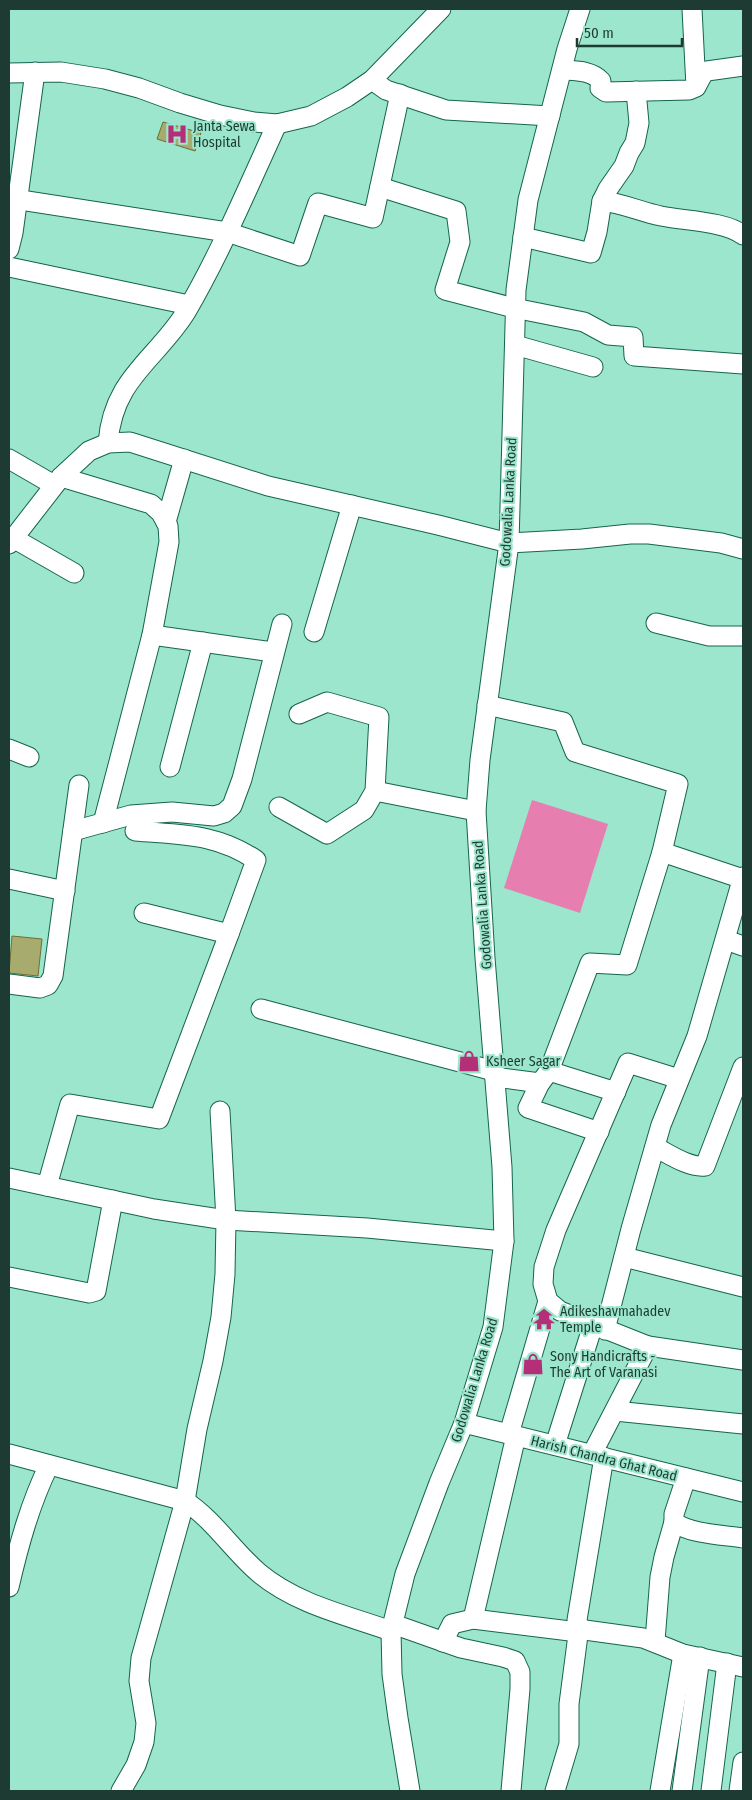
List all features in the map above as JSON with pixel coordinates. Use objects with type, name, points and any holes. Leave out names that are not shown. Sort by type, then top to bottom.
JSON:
[{"type":"street","points":[[9,73],[61,72],[105,79],[139,88],[220,116],[277,124],[311,116],[347,97],[372,80],[441,9]]},
{"type":"street","name":"Godowalia Lanka Road","points":[[410,1791],[392,1674],[392,1627],[406,1574],[439,1483],[464,1423],[493,1327],[504,1242],[502,1167],[476,812],[480,760],[509,542],[514,308],[523,238],[528,200],[580,9]]},
{"type":"street","points":[[692,9],[696,87]]},
{"type":"street","points":[[562,70],[588,72],[596,75],[601,81],[600,88],[606,92],[689,90],[696,87],[703,74],[707,71],[743,66]]},
{"type":"street","points":[[9,249],[13,233],[35,72]]},
{"type":"street","points":[[372,80],[386,90],[446,110],[550,116]]},
{"type":"street","points":[[523,238],[591,253],[597,232],[602,201],[624,166],[635,143],[639,123],[636,91]]},
{"type":"street","points":[[27,201],[227,232],[300,256],[318,203],[373,218],[400,94]]},
{"type":"street","points":[[108,443],[112,418],[122,394],[133,375],[170,332],[189,305],[227,232],[277,124]]},
{"type":"street","points":[[380,187],[456,211],[460,242],[445,290],[514,308],[584,322],[608,335],[633,337],[634,356],[743,364]]},
{"type":"street","points":[[602,201],[612,202],[660,216],[736,229],[743,235]]},
{"type":"street","points":[[9,267],[189,305]]},
{"type":"street","points":[[514,345],[593,367]]},
{"type":"street","points":[[74,573],[11,541],[58,481],[89,451],[108,443],[130,442],[268,486],[509,542],[650,534],[742,544]]},
{"type":"street","points":[[9,459],[58,481],[151,504],[161,513],[168,526],[169,542],[152,634],[103,823]]},
{"type":"street","points":[[166,522],[184,459]]},
{"type":"street","points":[[314,632],[352,505]]},
{"type":"street","points":[[656,622],[709,636],[743,636]]},
{"type":"street","points":[[73,831],[131,815],[172,812],[214,816],[224,813],[232,806],[242,778],[273,652],[282,624]]},
{"type":"street","points":[[152,634],[273,652]]},
{"type":"street","points":[[170,767],[203,642]]},
{"type":"street","points":[[279,807],[327,834],[364,810],[375,791],[379,717],[327,702],[299,714]]},
{"type":"street","points":[[487,705],[563,722],[575,752],[678,784],[662,852],[628,965],[590,963],[544,1077],[528,1108],[599,1132]]},
{"type":"street","points":[[9,749],[29,757]]},
{"type":"street","points":[[9,984],[40,988],[48,985],[53,976],[79,785]]},
{"type":"street","points":[[375,791],[476,812]]},
{"type":"street","points":[[47,1186],[70,1104],[159,1119],[256,860],[241,850],[210,838],[135,831]]},
{"type":"street","points":[[555,1446],[624,1257],[663,1118],[734,943],[743,878],[662,852]]},
{"type":"street","points":[[9,879],[65,891]]},
{"type":"street","points":[[144,913],[229,934]]},
{"type":"street","points":[[261,1008],[494,1074],[544,1077],[616,1092]]},
{"type":"street","points":[[473,1619],[513,1435],[548,1301],[543,1284],[544,1267],[556,1230],[628,1063],[679,1079]]},
{"type":"street","points":[[655,1147],[692,1165],[698,1167],[705,1166],[743,1071]]},
{"type":"street","points":[[121,1791],[136,1765],[144,1742],[146,1723],[139,1681],[141,1658],[186,1501],[197,1429],[213,1362],[221,1317],[225,1274],[226,1220],[220,1111]]},
{"type":"street","points":[[9,1178],[154,1209],[226,1220],[367,1228],[504,1242]]},
{"type":"street","points":[[9,1277],[89,1293],[96,1291],[113,1200]]},
{"type":"street","points":[[624,1257],[743,1287]]},
{"type":"street","points":[[548,1301],[560,1311],[648,1346],[743,1360]]},
{"type":"street","points":[[555,1791],[569,1744],[569,1704],[578,1630],[577,1620],[598,1456],[615,1411],[648,1346]]},
{"type":"street","points":[[615,1411],[743,1424]]},
{"type":"street","name":"Harish Chandra Ghat Road","points":[[464,1423],[743,1492]]},
{"type":"street","points":[[9,1454],[186,1501],[200,1510],[258,1572],[280,1588],[311,1603],[461,1648],[515,1661],[520,1672],[520,1689],[511,1791]]},
{"type":"street","points":[[9,1587],[19,1540],[49,1465]]},
{"type":"street","points":[[655,1642],[660,1577],[674,1522],[674,1514],[686,1478]]},
{"type":"street","points":[[674,1522],[680,1527],[743,1538]]},
{"type":"street","points":[[443,1642],[452,1624],[473,1619],[585,1630],[643,1638],[691,1656],[735,1665],[711,1791]]},
{"type":"street","points":[[660,1791],[691,1656]]},
{"type":"street","points":[[682,1791],[691,1656]]},
{"type":"street","points":[[739,1791],[743,1762]]},
{"type":"shaded area","points":[[532,800],[608,824],[580,913],[504,888]]},
{"type":"building","points":[[163,122],[201,133],[195,151],[157,139]]},
{"type":"building","points":[[12,936],[42,939],[38,976],[9,973]]},
{"type":"place","name":"Janta Sewa Hospital","points":[[177,134]]},
{"type":"place","name":"Ksheer Sagar","points":[[469,1061]]},
{"type":"place","name":"Adikeshavmahadev Temple","points":[[544,1319]]},
{"type":"place","name":"Sony Handicrafts - The Art of Varanasi","points":[[533,1364]]}]
